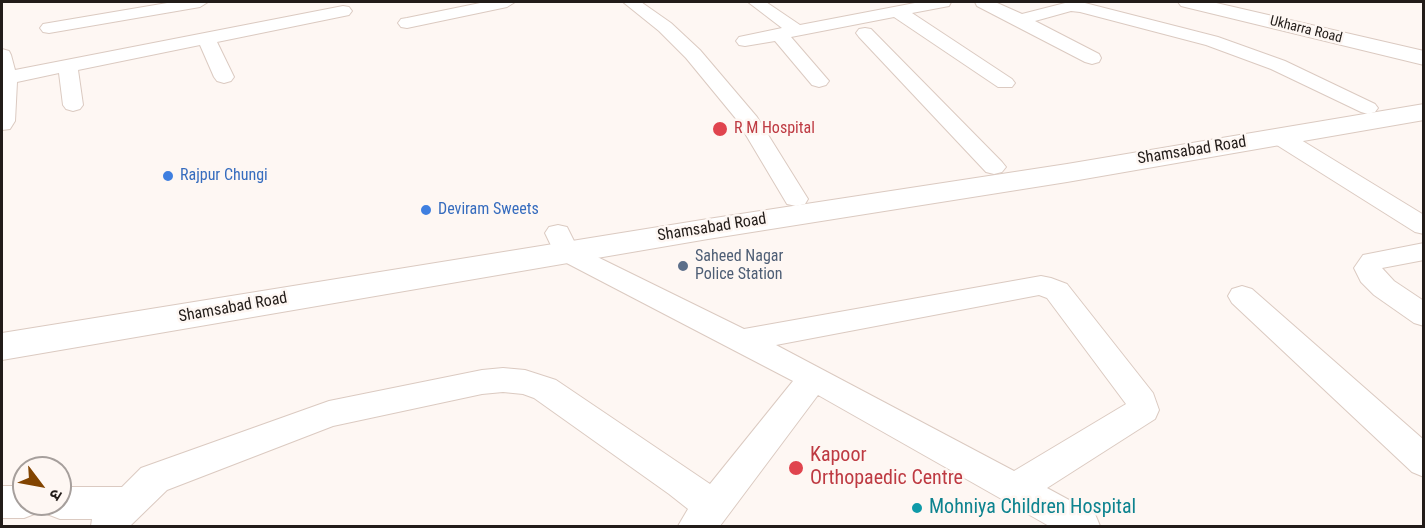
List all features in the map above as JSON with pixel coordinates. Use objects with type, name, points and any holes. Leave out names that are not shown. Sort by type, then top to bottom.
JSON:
[{"type":"main road","name":"Ukharra Road","points":[[1188,2],[1424,58]]},
{"type":"main road","name":"Shamsabad Road","points":[[2,347],[796,200],[1424,98]]},
{"type":"main road","name":"Shamsabad Road","points":[[2,326],[1280,137],[1424,112]]},
{"type":"street","points":[[49,28],[200,2]]},
{"type":"street","points":[[407,23],[473,5],[507,2]]},
{"type":"street","points":[[631,2],[680,40],[739,108],[796,200]]},
{"type":"street","points":[[756,2],[788,33],[819,81]]},
{"type":"street","points":[[745,41],[943,2]]},
{"type":"street","points":[[984,2],[1092,58]]},
{"type":"street","points":[[8,78],[290,20],[338,6]]},
{"type":"street","points":[[1020,20],[1071,6],[1091,9],[1236,49],[1278,65],[1368,108]]},
{"type":"street","points":[[898,12],[1005,83]]},
{"type":"street","points":[[865,33],[994,167]]},
{"type":"street","points":[[206,38],[224,77]]},
{"type":"street","points":[[2,55],[8,78],[2,124]]},
{"type":"street","points":[[68,66],[73,105]]},
{"type":"street","points":[[1280,137],[1424,226]]},
{"type":"street","points":[[562,243],[740,341],[814,378],[1082,526]]},
{"type":"street","points":[[1424,251],[1373,261],[1368,268],[1371,276],[1384,288],[1424,316]]},
{"type":"street","points":[[740,341],[1041,285],[1057,291],[1142,402],[1143,410],[1016,489]]},
{"type":"street","points":[[1242,296],[1424,462]]},
{"type":"street","points":[[72,505],[119,515],[154,479],[328,414],[482,382],[503,380],[525,382],[545,389],[682,483],[705,517],[814,378]]},
{"type":"place","name":"R M Hospital","points":[[720,129]]},
{"type":"place","name":"Rajpur Chungi","points":[[168,176]]},
{"type":"place","name":"Deviram Sweets","points":[[426,210]]},
{"type":"place","name":"Saheed Nagar Police Station","points":[[683,266]]},
{"type":"place","name":"Kapoor Orthopaedic Centre","points":[[796,468]]},
{"type":"place","name":"Mohniya Children Hospital","points":[[917,508]]}]
